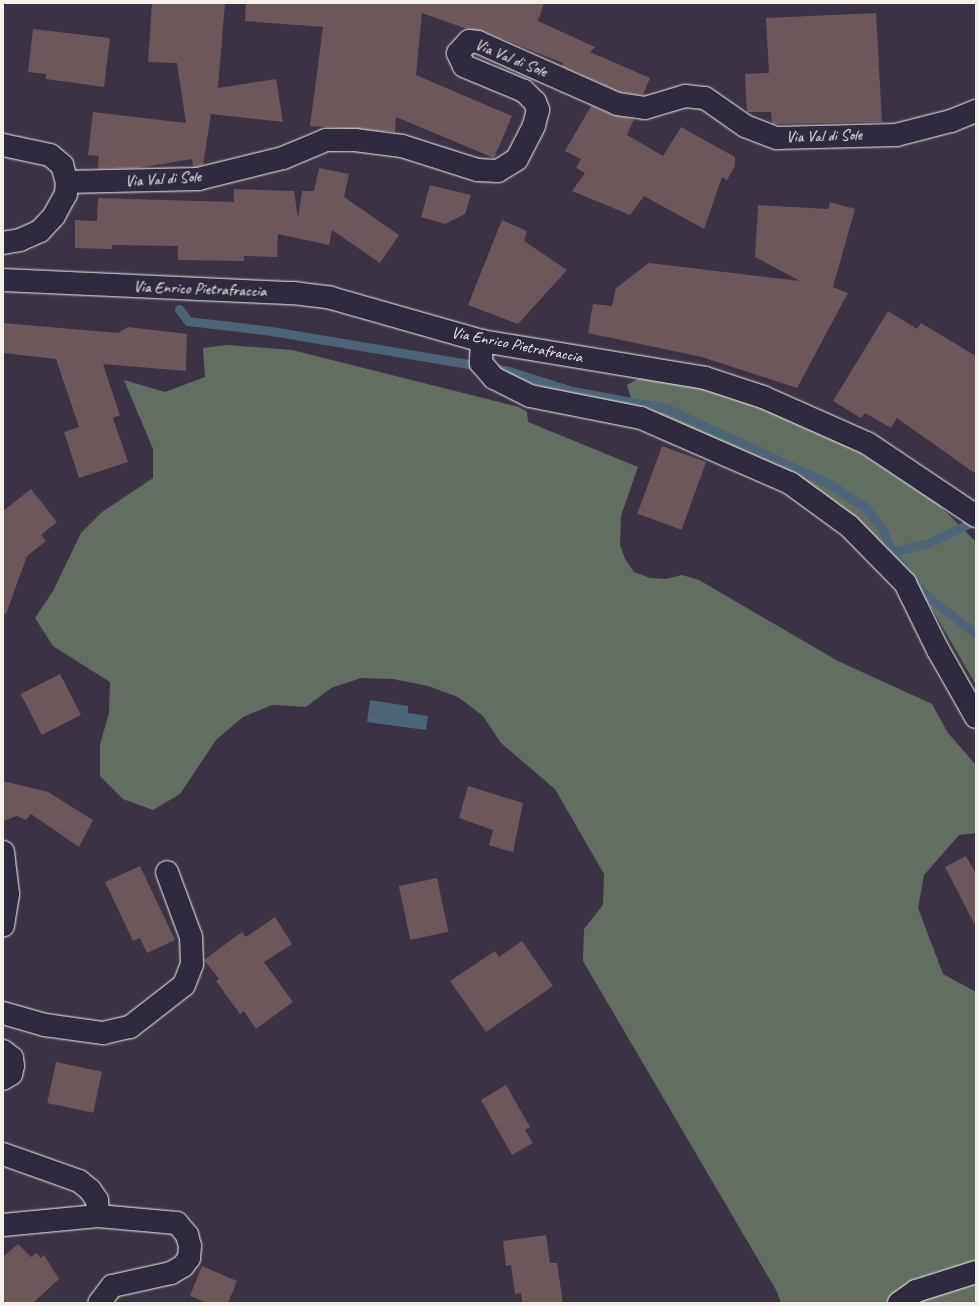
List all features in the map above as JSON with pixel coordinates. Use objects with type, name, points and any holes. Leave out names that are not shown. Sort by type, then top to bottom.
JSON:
[{"type":"street","name":"Via Val di Sole","points":[[67,182],[198,179],[283,158],[326,140],[355,140],[402,146],[477,170],[498,171],[517,159],[534,125],[538,110],[536,102],[524,92],[464,66],[458,53],[469,40],[478,42],[617,104],[645,108],[685,96],[705,98],[745,126],[777,138],[896,134],[951,121],[976,111]]},
{"type":"street","points":[[3,145],[50,155],[62,165],[67,182],[66,194],[54,216],[40,231],[20,240],[3,243]]},
{"type":"street","name":"Via Enrico Pietrafraccia","points":[[3,280],[293,293],[331,298],[482,341],[705,378],[763,397],[867,443],[976,516]]},
{"type":"street","points":[[482,341],[481,363],[494,378],[530,396],[641,418],[790,483],[849,526],[905,583],[938,650],[976,717]]},
{"type":"street","points":[[3,852],[8,894],[3,926]]},
{"type":"street","points":[[3,1012],[45,1025],[103,1033],[130,1026],[184,985],[192,964],[191,937],[167,872]]},
{"type":"street","points":[[3,1051],[12,1058],[13,1066],[11,1074],[3,1079]]},
{"type":"street","points":[[3,1154],[79,1182],[90,1190],[97,1200],[98,1216]]},
{"type":"street","points":[[3,1225],[98,1216],[177,1223],[187,1235],[190,1246],[189,1258],[183,1266],[170,1273],[112,1286],[99,1303]]},
{"type":"street","points":[[899,1303],[916,1291],[976,1272]]},
{"type":"green space","points":[[227,345],[292,350],[519,407],[527,412],[528,422],[638,467],[621,516],[620,545],[625,559],[634,572],[650,578],[665,579],[682,575],[699,580],[838,661],[932,704],[948,733],[976,765],[976,833],[959,835],[924,875],[918,908],[943,974],[976,992],[976,1303],[781,1303],[776,1290],[583,961],[584,929],[603,905],[604,874],[555,789],[501,743],[483,716],[458,697],[428,686],[393,679],[361,678],[331,688],[306,707],[272,705],[243,717],[216,740],[180,794],[153,810],[123,799],[100,776],[100,745],[109,713],[110,682],[53,646],[35,618],[53,591],[81,533],[102,512],[153,478],[153,449],[124,380],[165,392],[205,377],[203,348]]},
{"type":"green space","points":[[643,376],[727,394],[783,415],[860,453],[937,503],[976,542],[976,685],[928,602],[874,535],[821,491],[719,440],[633,405],[627,385]]},
{"type":"water","points":[[370,700],[408,706],[408,713],[428,716],[426,730],[367,722]]},
{"type":"building","points":[[152,3],[225,3],[218,88],[276,79],[283,122],[211,114],[203,165],[193,167],[192,159],[138,168],[98,169],[99,156],[88,155],[93,112],[186,123],[177,63],[148,62]]},
{"type":"building","points":[[246,3],[544,3],[538,21],[595,47],[590,52],[650,78],[643,95],[620,92],[562,66],[563,63],[483,31],[467,29],[422,13],[416,75],[512,116],[494,158],[396,117],[395,132],[310,126],[323,27],[245,21]]},
{"type":"building","points":[[876,13],[882,122],[776,124],[772,123],[771,112],[747,112],[745,74],[769,73],[766,18]]},
{"type":"building","points":[[33,29],[110,38],[104,87],[46,79],[46,74],[28,72]]},
{"type":"building","points":[[591,106],[612,115],[634,119],[627,135],[663,156],[681,127],[735,157],[735,166],[727,180],[722,177],[704,229],[644,196],[630,215],[572,191],[585,173],[576,168],[581,159],[565,151]]},
{"type":"building","points":[[319,168],[349,174],[344,197],[399,235],[380,263],[332,230],[329,245],[278,234],[277,257],[244,256],[244,261],[178,260],[178,246],[112,245],[112,249],[75,248],[75,220],[97,221],[98,198],[234,202],[234,189],[294,191],[298,218],[302,191],[314,191]]},
{"type":"building","points":[[430,185],[471,195],[465,214],[445,224],[421,217]]},
{"type":"building","points":[[830,202],[855,209],[833,287],[848,293],[797,388],[702,357],[588,333],[593,304],[612,306],[616,288],[649,263],[800,281],[755,257],[758,205],[828,209]]},
{"type":"building","points":[[502,220],[527,231],[524,241],[567,270],[518,324],[468,305]]},
{"type":"building","points":[[888,311],[917,329],[921,323],[976,356],[976,474],[897,418],[891,428],[865,413],[861,418],[833,401]]},
{"type":"building","points":[[3,323],[118,333],[128,327],[187,334],[186,371],[103,364],[120,415],[113,418],[128,462],[79,478],[64,432],[79,427],[56,359],[3,353]]},
{"type":"building","points":[[662,446],[706,462],[682,530],[637,514]]},
{"type":"building","points":[[31,489],[57,522],[41,535],[46,541],[27,556],[6,614],[3,613],[3,511]]},
{"type":"building","points":[[60,674],[81,715],[42,735],[21,694]]},
{"type":"building","points":[[3,781],[48,792],[93,820],[79,847],[31,814],[26,820],[17,816],[3,821]]},
{"type":"building","points":[[468,786],[523,803],[513,852],[489,845],[493,830],[459,818]]},
{"type":"building","points":[[966,856],[976,874],[976,927],[945,867]]},
{"type":"building","points":[[140,866],[175,940],[147,953],[140,938],[133,941],[105,882]]},
{"type":"building","points":[[437,878],[448,932],[410,940],[399,886]]},
{"type":"building","points":[[275,917],[292,944],[264,962],[293,1002],[256,1029],[244,1011],[240,1014],[216,981],[219,979],[204,960],[242,932],[246,937]]},
{"type":"building","points":[[522,941],[553,986],[486,1032],[450,981],[495,951],[499,957]]},
{"type":"building","points":[[56,1062],[102,1072],[93,1113],[47,1103]]},
{"type":"building","points":[[506,1085],[530,1127],[525,1130],[533,1143],[512,1155],[481,1100]]},
{"type":"building","points":[[546,1235],[550,1263],[557,1263],[563,1303],[522,1303],[521,1293],[515,1294],[511,1265],[506,1266],[503,1241]]},
{"type":"building","points":[[18,1244],[31,1257],[36,1253],[41,1258],[44,1255],[59,1279],[33,1303],[3,1303],[3,1257]]},
{"type":"building","points":[[202,1266],[237,1281],[228,1303],[207,1303],[190,1296]]},
{"type":"waterway","points":[[179,309],[188,321],[265,330],[509,371],[572,391],[666,408],[830,484],[866,508],[883,530],[892,552],[922,592],[976,634]]},
{"type":"waterway","points":[[892,552],[929,543],[972,522]]}]
